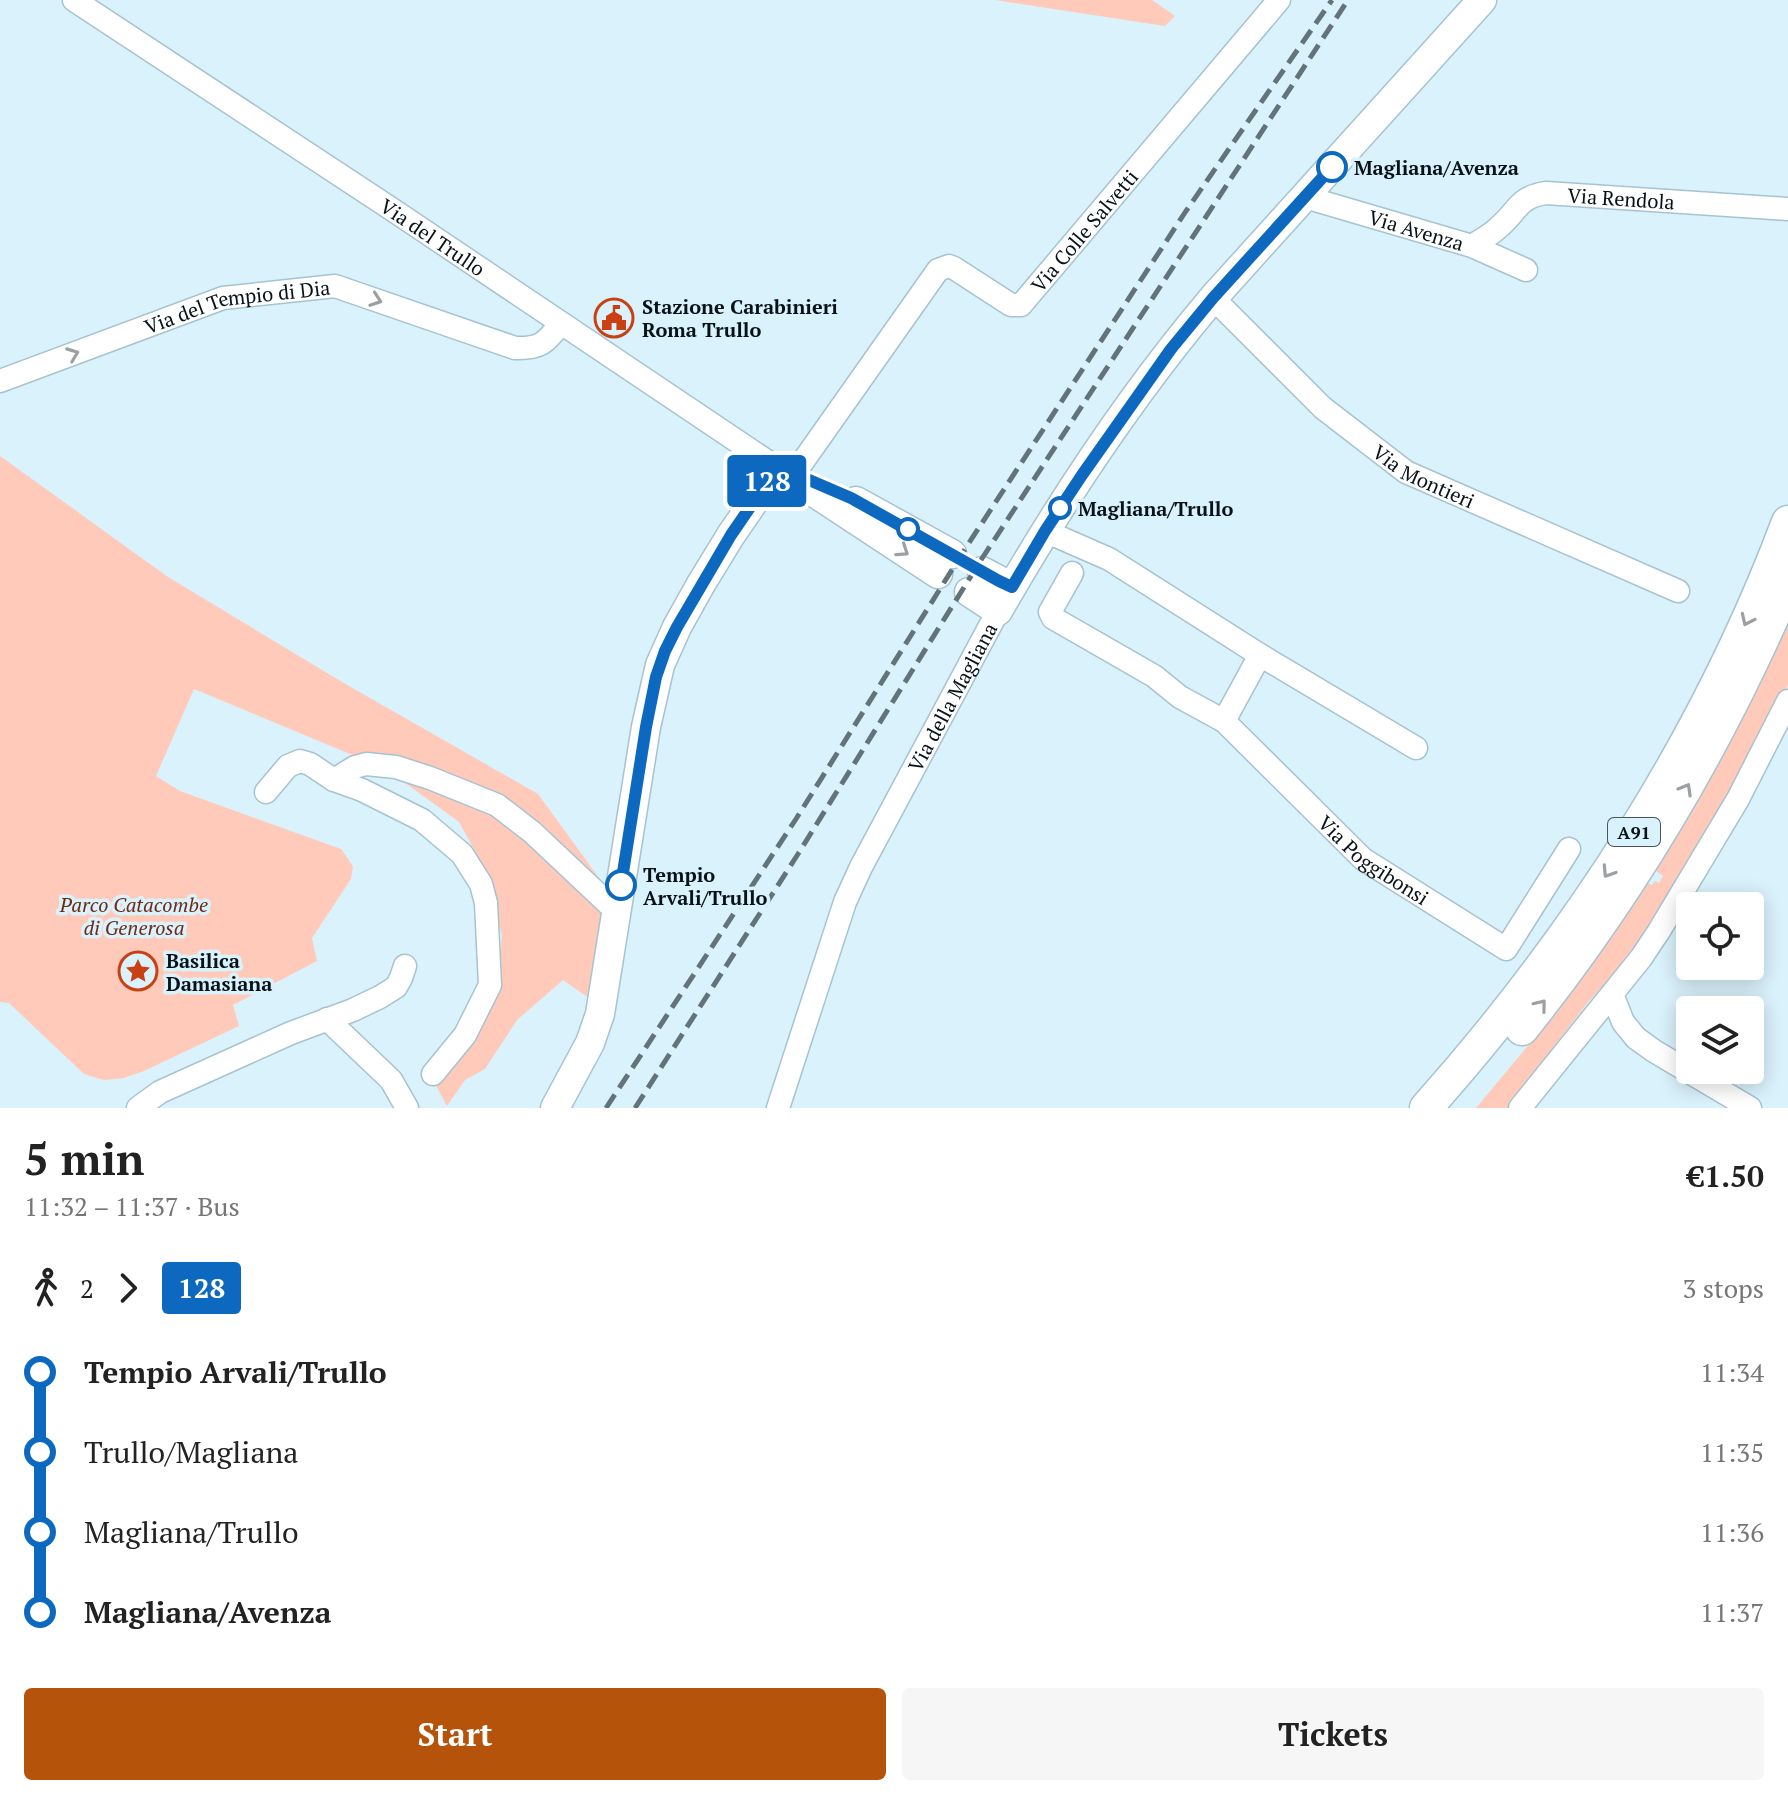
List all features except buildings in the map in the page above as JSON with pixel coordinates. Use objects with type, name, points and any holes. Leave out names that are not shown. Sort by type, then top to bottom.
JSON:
[{"type":"highway","name":"A91","points":[[1426,1108],[1529,984],[1592,897],[1643,818],[1693,730],[1723,669],[1762,587],[1788,522]]},
{"type":"highway","name":"A91","points":[[1456,1108],[1550,993],[1606,916],[1661,831],[1728,712],[1788,582]]},
{"type":"main road","name":"Via della Magliana","points":[[1005,599],[1045,531],[1148,380],[1213,298],[1482,0]]},
{"type":"main road","name":"Via del Trullo","points":[[784,472],[945,564]]},
{"type":"main road","points":[[555,1108],[598,1023],[646,727],[660,665],[695,594],[731,535],[784,472]]},
{"type":"main road","points":[[976,582],[1005,599]]},
{"type":"street","name":"Via del Trullo","points":[[74,0],[784,472]]},
{"type":"street","name":"Via Colle Salvetti","points":[[784,472],[938,270],[949,266],[1011,305],[1018,307],[1025,303],[1279,0]]},
{"type":"street","name":"Via Rendola","points":[[1472,246],[1500,227],[1520,202],[1546,193],[1788,209]]},
{"type":"street","name":"Via Avenza","points":[[1305,197],[1472,246],[1526,270]]},
{"type":"street","name":"Via del Tempio di Dia","points":[[0,381],[229,297],[335,286],[515,348],[541,345],[551,338],[561,323]]},
{"type":"street","name":"Via Montieri","points":[[1213,298],[1323,408],[1406,472],[1678,591]]},
{"type":"street","points":[[1045,531],[1109,559],[1260,655],[1416,748]]},
{"type":"street","points":[[1072,573],[1050,612],[1053,618],[1154,676],[1176,695],[1224,721],[1260,655]]},
{"type":"street","name":"Via della Magliana","points":[[778,1108],[845,902],[1005,599]]},
{"type":"street","points":[[1520,1108],[1641,958],[1738,799],[1788,701]]},
{"type":"street","name":"Via Poggibonsi","points":[[1224,721],[1363,859],[1506,949],[1569,849]]},
{"type":"street","points":[[266,792],[288,766],[300,761],[310,764],[334,780],[362,790],[422,820],[462,854],[481,884],[486,903],[490,985],[465,1035],[433,1074]]},
{"type":"street","points":[[334,780],[366,764],[396,767],[497,805],[532,832],[617,912]]},
{"type":"street","points":[[138,1108],[160,1092],[291,1033],[353,1010],[388,992],[399,982],[405,966]]},
{"type":"street","points":[[1612,994],[1623,1022],[1636,1038],[1750,1108]]},
{"type":"street","points":[[327,1019],[391,1080],[407,1108]]},
{"type":"green space","points":[[995,0],[1152,0],[1175,16],[1165,26]]},
{"type":"green space","name":"Parco Catacombe di Generosa","points":[[0,456],[168,577],[342,682],[538,794],[610,893],[596,1003],[563,980],[517,1020],[485,1069],[465,1080],[447,1106],[434,1082],[497,990],[502,936],[488,875],[459,822],[386,769],[194,689],[156,776],[180,791],[341,849],[353,866],[351,879],[312,938],[317,961],[233,1005],[239,1026],[124,1078],[104,1080],[84,1074],[9,1003],[0,1002]]},
{"type":"green space","points":[[1788,621],[1788,685],[1666,904],[1508,1108],[1476,1108],[1536,1036],[1647,883],[1659,883],[1663,876],[1655,870],[1743,715]]},
{"type":"railway","points":[[606,1108],[796,819],[965,549],[1186,211],[1332,0]]},
{"type":"railway","points":[[635,1108],[981,560],[1348,0]]},
{"type":"bus line","name":"128","points":[[621,885],[646,727],[656,677],[665,651],[731,535],[777,468],[792,477],[809,480],[851,498],[1012,587],[1082,475],[1171,349],[1332,167]]},
{"type":"place","name":"Magliana/Avenza","points":[[1332,167]]},
{"type":"place","name":"Stazione Carabinieri Roma Trullo","points":[[614,318]]},
{"type":"place","name":"Magliana/Trullo","points":[[1060,508]]},
{"type":"place","name":"Tempio Arvali/Trullo","points":[[621,885]]},
{"type":"place","name":"Basilica Damasiana","points":[[138,971]]}]
